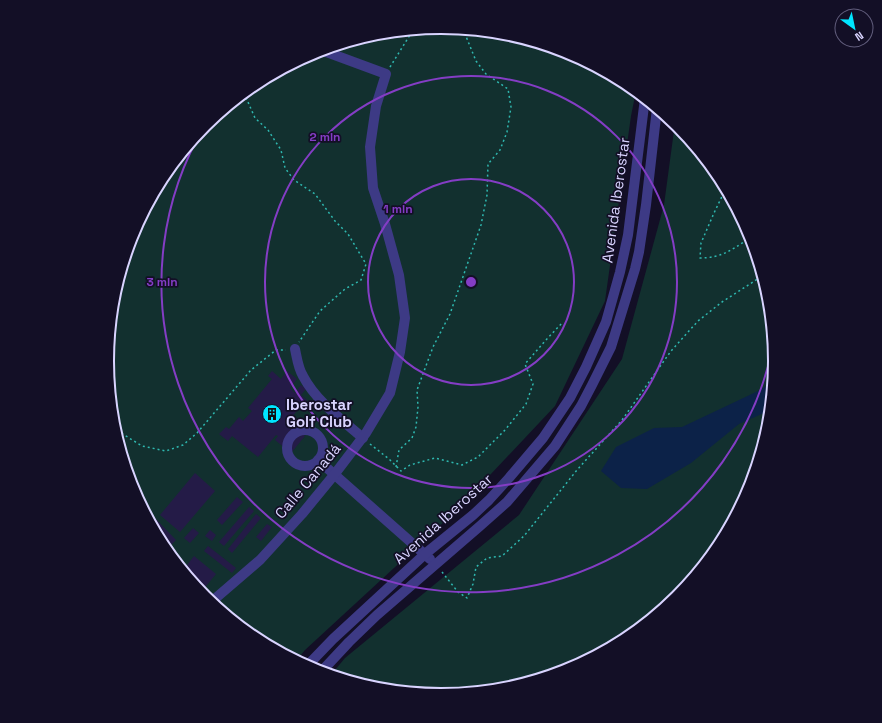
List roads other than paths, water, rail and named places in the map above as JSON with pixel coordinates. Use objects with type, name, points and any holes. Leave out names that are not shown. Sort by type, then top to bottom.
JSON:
[{"type":"street","name":"Calle Canadá","points":[[215,599],[260,560],[302,514],[363,438],[390,393],[400,352],[405,318],[399,275],[373,188],[370,147],[376,106],[386,74],[330,53]]},
{"type":"street","name":"Avenida Iberostar","points":[[311,662],[333,639],[425,554],[489,500],[543,438],[570,398],[606,322],[620,272],[628,235],[644,105]]},
{"type":"street","name":"Avenida Iberostar","points":[[325,668],[377,615],[507,502],[555,446],[581,406],[611,347],[638,258],[646,205],[656,114]]},
{"type":"street","points":[[295,349],[302,375],[312,392],[333,413],[363,438]]},
{"type":"street","points":[[318,460],[435,564]]},
{"type":"water","points":[[768,385],[764,413],[739,424],[691,463],[647,489],[621,488],[601,471],[616,447],[654,428],[682,427]]},
{"type":"place","name":"Iberostar Golf Club","points":[[272,414]]}]
